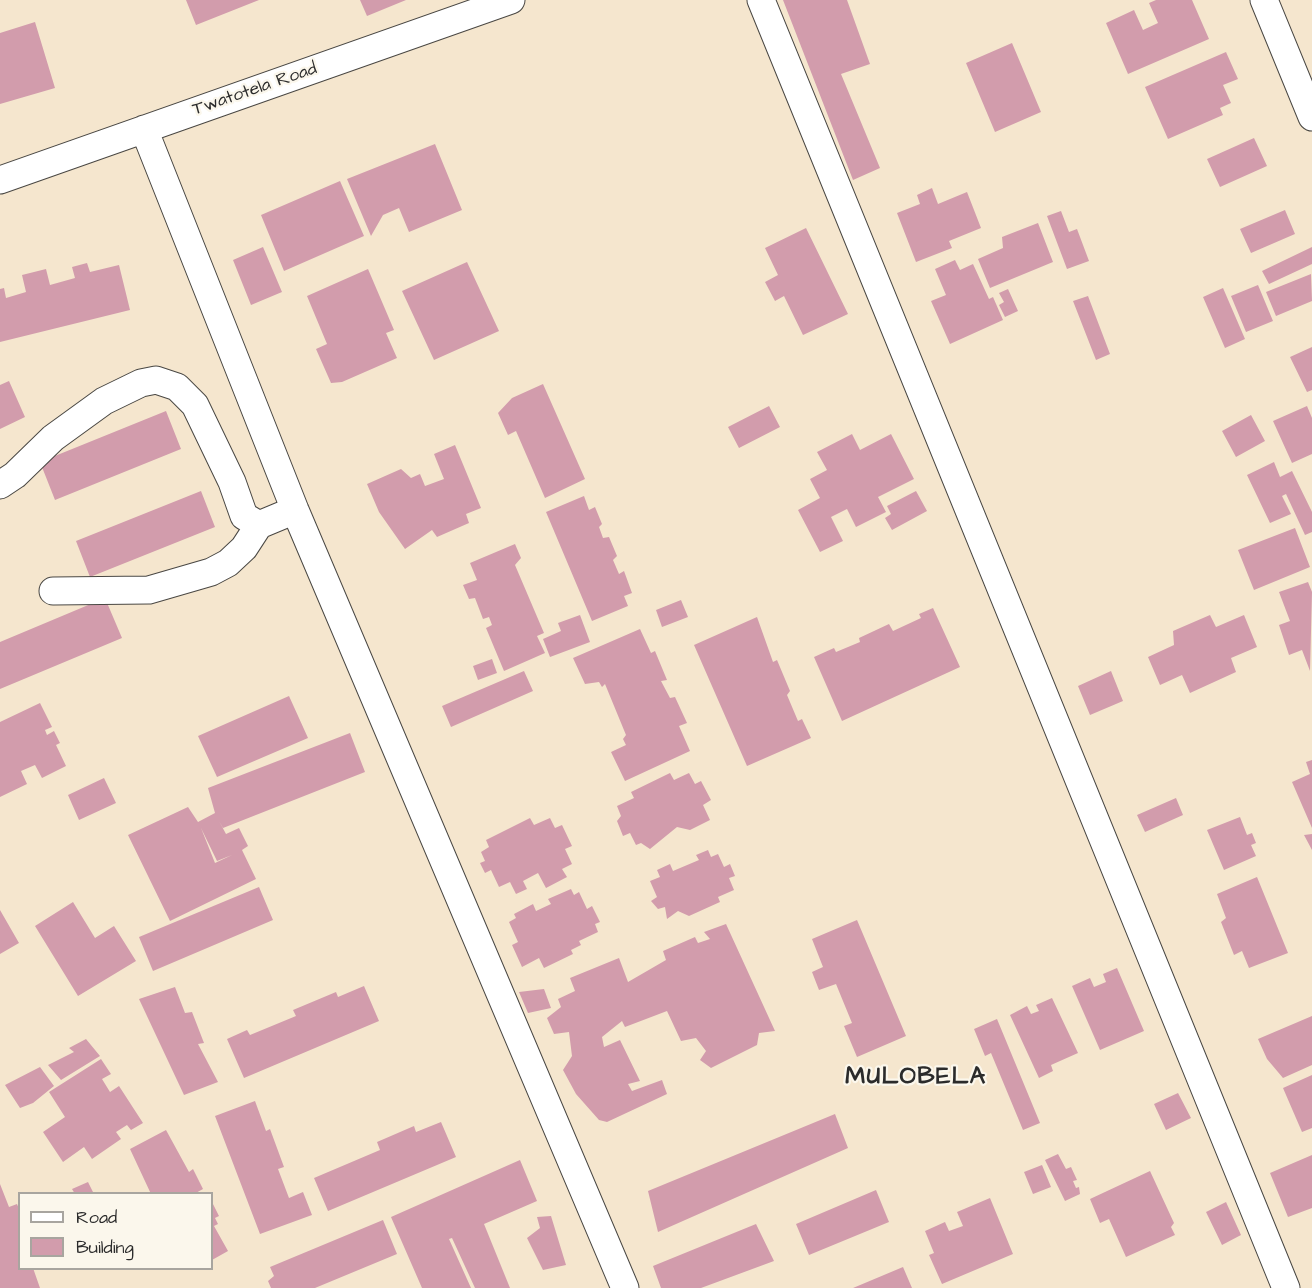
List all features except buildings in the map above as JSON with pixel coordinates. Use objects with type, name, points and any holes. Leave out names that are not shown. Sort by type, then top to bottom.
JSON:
[{"type":"street","points":[[760,0],[1286,1288]]},
{"type":"street","points":[[1264,0],[1312,117]]},
{"type":"street","name":"Twatotela Road","points":[[0,180],[499,2]]},
{"type":"street","points":[[144,129],[295,510],[625,1288]]},
{"type":"street","points":[[0,486],[15,475],[53,438],[104,400],[141,382],[156,380],[177,387],[195,405],[232,482],[244,516],[259,525]]},
{"type":"street","points":[[53,591],[149,590],[201,575],[228,563],[244,548],[259,525],[295,510]]},
{"type":"district","name":"MULOBELA","points":[[916,1078]]}]
